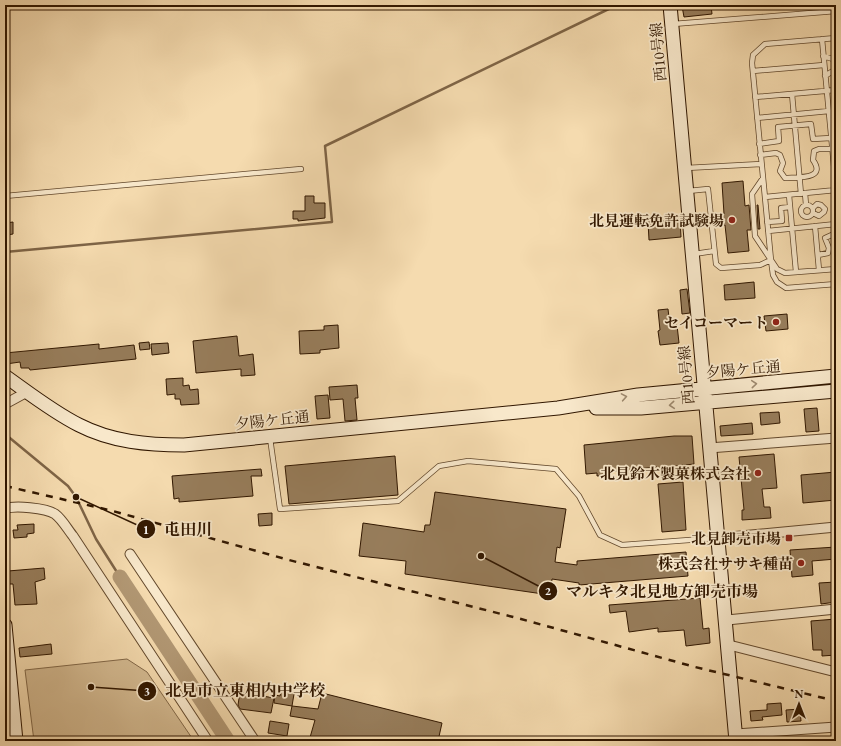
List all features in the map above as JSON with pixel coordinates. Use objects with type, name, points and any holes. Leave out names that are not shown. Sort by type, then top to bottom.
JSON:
[{"type":"street","name":"西10号線","points":[[670,5],[709,448],[727,620],[736,738]]},
{"type":"street","name":"夕陽ケ丘通","points":[[5,376],[79,425],[106,436],[132,442],[184,445],[558,408],[638,395],[836,376]]},
{"type":"street","name":"夕陽ケ丘通","points":[[558,408],[641,408],[836,390]]},
{"type":"street","points":[[5,404],[27,392]]},
{"type":"street","points":[[709,448],[836,438]]},
{"type":"street","points":[[5,509],[10,506],[37,509],[55,514],[73,536],[208,741]]},
{"type":"street","points":[[719,538],[836,527]]},
{"type":"street","points":[[130,554],[255,741]]},
{"type":"street","points":[[727,620],[836,609]]},
{"type":"street","points":[[5,625],[8,680],[16,741]]},
{"type":"street","points":[[728,645],[836,672]]},
{"type":"street","points":[[736,738],[836,727]]},
{"type":"lane","points":[[671,25],[836,11]]},
{"type":"lane","points":[[836,38],[766,44],[753,55],[760,155],[773,275],[776,282],[786,288],[836,284]]},
{"type":"lane","points":[[765,197],[836,189],[833,135],[829,111],[822,39]]},
{"type":"lane","points":[[823,56],[836,60]]},
{"type":"lane","points":[[753,71],[824,65]]},
{"type":"lane","points":[[825,76],[836,69]]},
{"type":"lane","points":[[755,97],[836,90]]},
{"type":"lane","points":[[792,94],[799,177],[806,205],[819,216]]},
{"type":"lane","points":[[809,106],[810,113]]},
{"type":"lane","points":[[776,110],[777,116]]},
{"type":"lane","points":[[757,118],[829,111]]},
{"type":"lane","points":[[760,144],[779,141],[778,127],[794,125],[811,124],[812,139],[833,135]]},
{"type":"lane","points":[[760,155],[776,153],[780,155],[783,159],[780,171],[782,176],[785,178],[799,177],[815,174],[817,166],[812,160],[814,151],[833,148]]},
{"type":"lane","points":[[684,169],[761,164]]},
{"type":"lane","points":[[5,196],[301,169]]},
{"type":"lane","points":[[763,178],[752,194],[754,236],[777,268],[785,273],[836,269]]},
{"type":"lane","points":[[686,191],[708,189],[716,264],[721,268],[760,264],[771,260]]},
{"type":"lane","points":[[790,195],[796,272]]},
{"type":"lane","points":[[806,205],[802,209],[803,215],[809,217],[817,204],[823,206],[824,212],[819,216],[818,226],[819,270]]},
{"type":"lane","points":[[767,222],[782,221],[781,208],[790,207]]},
{"type":"lane","points":[[768,230],[836,224]]},
{"type":"lane","points":[[818,255],[828,253],[829,248],[825,238],[836,233]]},
{"type":"lane","points":[[692,254],[714,251]]},
{"type":"lane","points":[[270,437],[280,510],[398,501],[439,466],[468,461],[556,469],[579,496],[600,536],[622,545],[719,538]]},
{"type":"shaded area","points":[[127,659],[147,672],[194,741],[34,741],[25,670]]},
{"type":"building","points":[[711,5],[712,14],[684,17],[682,6]]},
{"type":"building","name":"北見運転免許試験場","points":[[743,181],[745,206],[749,205],[751,230],[747,230],[749,251],[728,253],[725,225],[718,226],[717,214],[724,214],[722,183]]},
{"type":"building","points":[[305,196],[314,196],[314,203],[325,203],[325,218],[298,221],[298,219],[293,219],[293,211],[305,211]]},
{"type":"building","points":[[758,205],[760,229],[758,229]]},
{"type":"building","points":[[680,219],[681,237],[649,240],[648,222]]},
{"type":"building","points":[[13,222],[13,234],[7,235],[6,223]]},
{"type":"building","points":[[754,282],[755,298],[725,300],[724,285]]},
{"type":"building","points":[[687,289],[690,313],[682,314],[680,290]]},
{"type":"building","points":[[668,309],[670,326],[677,325],[679,343],[660,345],[658,310]]},
{"type":"building","name":"セイコーマート","points":[[787,314],[788,329],[766,331],[764,316]]},
{"type":"building","points":[[338,325],[339,348],[320,350],[320,353],[300,354],[299,331],[324,330],[324,326]]},
{"type":"building","points":[[237,336],[239,356],[253,354],[255,375],[241,376],[241,369],[196,373],[193,341]]},
{"type":"building","points":[[149,342],[150,349],[140,350],[139,343]]},
{"type":"building","points":[[168,343],[169,353],[152,355],[151,344]]},
{"type":"building","points":[[99,344],[99,349],[134,345],[136,359],[30,370],[29,368],[21,368],[20,362],[6,364],[5,353]]},
{"type":"building","points":[[183,378],[183,386],[189,385],[190,390],[198,389],[199,404],[181,405],[180,399],[175,399],[175,394],[167,395],[166,379]]},
{"type":"building","points":[[357,385],[358,398],[355,398],[357,420],[345,421],[343,399],[330,400],[329,387]]},
{"type":"building","points":[[328,395],[330,418],[317,419],[315,396]]},
{"type":"building","points":[[817,408],[819,431],[806,432],[804,409]]},
{"type":"building","points":[[779,412],[780,423],[761,425],[760,413]]},
{"type":"building","points":[[752,423],[753,434],[721,436],[720,426]]},
{"type":"building","points":[[674,436],[692,436],[694,464],[667,467],[667,470],[658,471],[657,467],[638,469],[639,472],[628,473],[628,470],[607,472],[608,475],[597,476],[597,473],[586,474],[584,445]]},
{"type":"building","name":"北見鈴木製菓株式会社","points":[[774,454],[777,488],[762,489],[764,507],[770,507],[771,518],[742,520],[742,510],[744,510],[739,457]]},
{"type":"building","points":[[395,456],[398,495],[289,504],[285,466]]},
{"type":"building","points":[[261,469],[262,476],[251,476],[253,496],[179,502],[179,498],[174,499],[172,476]]},
{"type":"building","points":[[836,472],[836,500],[803,503],[801,475]]},
{"type":"building","points":[[683,482],[686,530],[662,532],[658,484]]},
{"type":"building","points":[[435,492],[566,509],[560,548],[557,547],[555,562],[577,565],[577,561],[686,552],[688,576],[579,585],[579,583],[552,579],[550,595],[405,574],[406,561],[359,556],[363,523],[424,532],[425,525],[430,525]]},
{"type":"building","points":[[272,513],[272,525],[259,526],[258,514]]},
{"type":"building","points":[[34,524],[34,533],[27,534],[27,537],[14,538],[13,530],[18,530],[17,525]]},
{"type":"building","name":"株式会社ササキ種苗","points":[[836,547],[836,559],[812,561],[813,575],[792,577],[790,550]]},
{"type":"building","points":[[44,568],[45,579],[35,582],[37,604],[15,605],[13,584],[9,584],[8,571]]},
{"type":"building","points":[[836,582],[836,602],[821,604],[819,583]]},
{"type":"building","points":[[700,598],[703,629],[709,628],[710,643],[686,646],[684,630],[658,632],[658,628],[629,632],[626,611],[610,613],[609,605]]},
{"type":"building","points":[[836,619],[836,655],[822,656],[822,650],[813,650],[811,621]]},
{"type":"building","points":[[51,644],[52,654],[20,657],[19,648]]},
{"type":"building","points":[[282,686],[295,688],[292,706],[274,703],[275,695],[280,696]]},
{"type":"building","points":[[240,692],[274,698],[271,713],[240,709],[238,705]]},
{"type":"building","points":[[322,693],[442,723],[438,741],[309,741],[315,720],[290,716],[292,706],[318,709]]},
{"type":"building","points":[[781,703],[782,715],[762,717],[763,720],[751,721],[750,711],[767,710],[767,704]]},
{"type":"building","points":[[800,709],[801,721],[787,722],[786,710]]},
{"type":"building","points":[[270,721],[289,724],[287,736],[268,733]]},
{"type":"waterway","points":[[5,252],[332,222],[325,146],[617,5]]},
{"type":"waterway","points":[[5,434],[68,486],[76,497],[96,539],[120,577]]},
{"type":"waterway","points":[[120,577],[228,741]]},
{"type":"railway","points":[[5,486],[109,510],[289,560],[521,619],[695,667],[836,701]]},
{"type":"place","name":"北見運転免許試験場","points":[[732,220]]},
{"type":"place","name":"セイコーマート","points":[[776,322]]},
{"type":"place","name":"北見鈴木製菓株式会社","points":[[758,473]]},
{"type":"place","name":"屯田川","points":[[76,497]]},
{"type":"place","name":"北見卸売市場","points":[[789,538]]},
{"type":"place","name":"マルキタ北見地方卸売市場","points":[[481,556]]},
{"type":"place","name":"株式会社ササキ種苗","points":[[801,563]]},
{"type":"place","name":"北見市立東相内中学校","points":[[91,687]]}]
